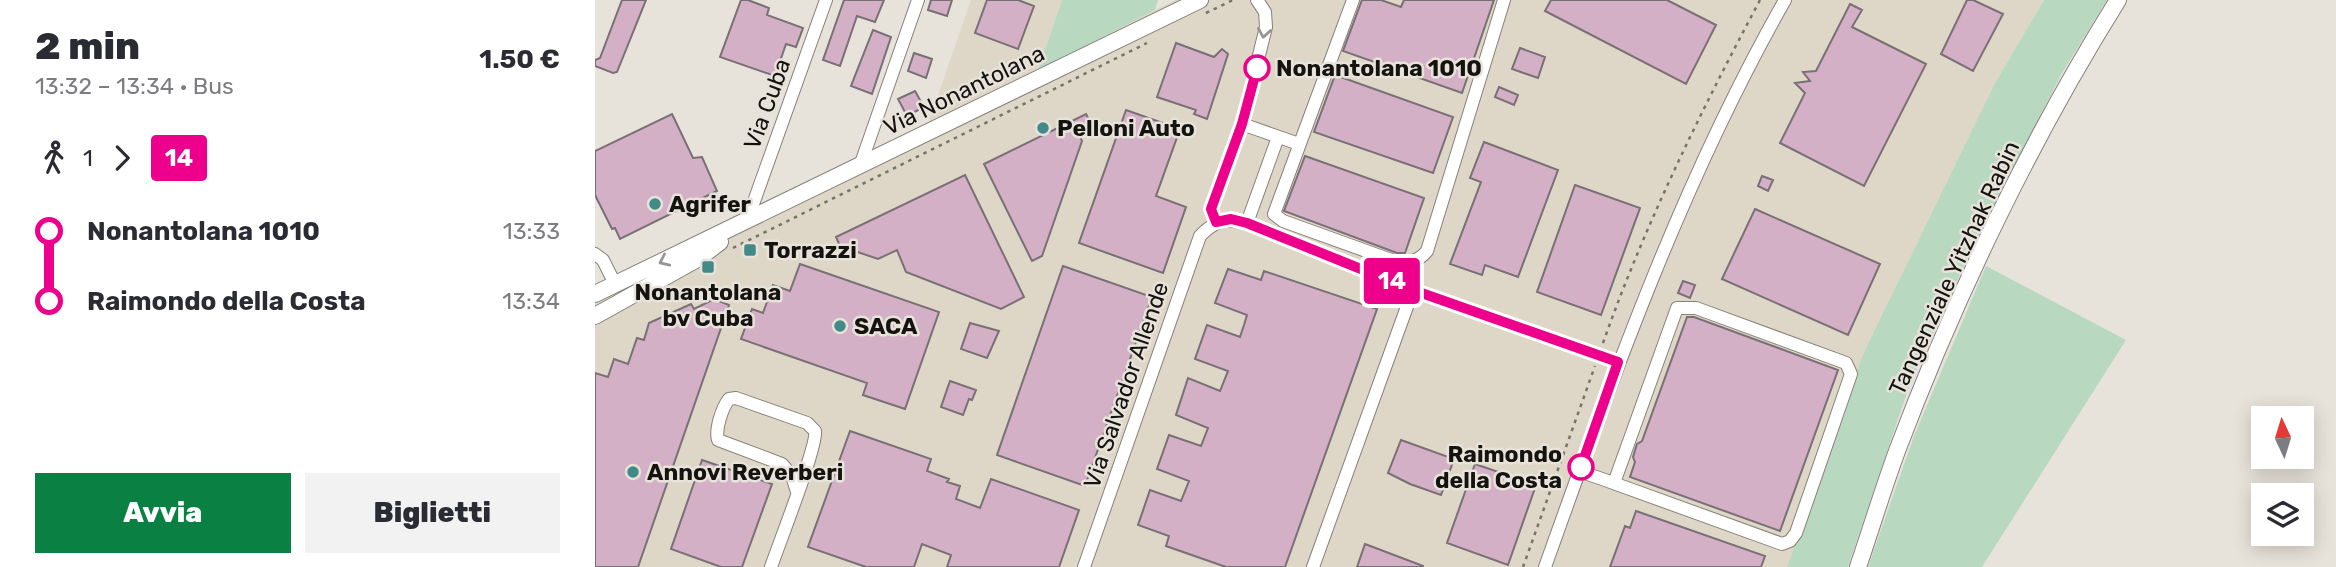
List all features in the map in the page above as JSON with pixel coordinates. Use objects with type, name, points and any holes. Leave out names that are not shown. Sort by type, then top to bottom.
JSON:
[{"type":"main road","name":"Via Nonantolana","points":[[595,294],[1200,0]]},
{"type":"main road","name":"Tangenziale Yitzhak Rabin","points":[[1858,567],[1901,441],[1975,267],[2040,136],[2119,0]]},
{"type":"main road","name":"Via Nonantolana","points":[[599,316],[699,258],[747,221]]},
{"type":"street","name":"Via Cuba","points":[[747,221],[826,0]]},
{"type":"street","points":[[860,166],[918,0]]},
{"type":"street","points":[[1257,0],[1265,12],[1266,27],[1242,124],[1211,209],[1216,222],[1231,219],[1247,223],[1413,290],[1618,362]]},
{"type":"street","points":[[1353,0],[1274,214],[1278,219],[1406,263],[1420,259],[1431,241],[1504,0]]},
{"type":"street","points":[[1545,567],[1618,362],[1692,181],[1785,0]]},
{"type":"street","points":[[1242,124],[1299,144]]},
{"type":"street","points":[[1247,223],[1278,137]]},
{"type":"street","name":"Via Salvador Allende","points":[[1084,567],[1201,236],[1216,222]]},
{"type":"street","points":[[595,254],[603,260],[615,284]]},
{"type":"street","points":[[1313,567],[1413,290]]},
{"type":"street","points":[[1579,471],[1782,544],[1790,541],[1796,533],[1851,374],[1850,369],[1846,363],[1696,308],[1677,308],[1614,483]]},
{"type":"street","points":[[771,567],[797,492],[816,436],[812,426],[736,398],[727,401],[716,434],[718,440],[782,464],[792,476],[797,492]]},
{"type":"path","points":[[1197,18],[1233,0]]},
{"type":"path","points":[[1523,567],[1635,257],[1713,87],[1760,0]]},
{"type":"path","points":[[755,237],[1148,43]]},
{"type":"shaded area","points":[[971,0],[1062,0],[1039,71],[1175,0],[2044,0],[1995,83],[1863,354],[1787,567],[595,567],[595,303],[867,167],[926,130]]},
{"type":"green space","points":[[1062,0],[1158,0],[1155,10],[1038,71]]},
{"type":"green space","points":[[2044,0],[2107,0],[2062,73],[1968,257],[1910,384],[1848,567],[1787,567],[1863,354],[1995,83]]},
{"type":"green space","points":[[1986,266],[2126,340],[1982,567],[1868,567],[1914,436]]},
{"type":"building","points":[[622,0],[646,0],[617,72],[613,73],[595,66],[595,60],[600,58]]},
{"type":"building","points":[[741,0],[769,8],[767,15],[803,28],[796,47],[786,44],[775,76],[720,57]]},
{"type":"building","points":[[844,0],[884,0],[875,22],[857,16],[840,66],[823,60]]},
{"type":"building","points":[[931,0],[952,0],[947,16],[928,10]]},
{"type":"building","points":[[987,0],[1018,0],[1034,6],[1018,49],[975,33]]},
{"type":"building","points":[[1362,0],[1381,0],[1401,7],[1404,0],[1494,0],[1462,93],[1343,51]]},
{"type":"building","points":[[1551,0],[1667,0],[1716,25],[1686,84],[1545,11]]},
{"type":"building","points":[[1967,0],[1973,0],[2003,14],[1973,71],[1941,54]]},
{"type":"building","points":[[1850,4],[1862,10],[1852,27],[1926,64],[1864,186],[1780,143],[1805,93],[1795,83],[1810,81],[1803,72],[1816,71]]},
{"type":"building","points":[[873,30],[891,37],[872,94],[851,86]]},
{"type":"building","points":[[1176,43],[1214,57],[1222,49],[1228,54],[1207,119],[1194,114],[1196,110],[1157,97]]},
{"type":"building","points":[[1520,48],[1545,57],[1538,78],[1512,69]]},
{"type":"building","points":[[914,53],[932,59],[926,78],[908,71]]},
{"type":"building","points":[[1335,75],[1453,117],[1433,173],[1314,132]]},
{"type":"building","points":[[1499,87],[1518,95],[1514,105],[1495,97]]},
{"type":"building","points":[[915,91],[924,107],[907,116],[898,99]]},
{"type":"building","points":[[1126,110],[1180,129],[1156,196],[1186,207],[1163,273],[1079,243]]},
{"type":"building","points":[[672,114],[693,158],[702,157],[717,191],[620,239],[595,195],[595,151]]},
{"type":"building","points":[[1086,114],[1092,126],[1079,134],[1082,141],[1042,256],[1032,261],[984,164]]},
{"type":"building","points":[[1484,142],[1558,170],[1518,277],[1485,265],[1482,275],[1450,264],[1481,182],[1470,178]]},
{"type":"building","points":[[1305,156],[1424,198],[1405,253],[1397,253],[1284,211]]},
{"type":"building","points":[[965,175],[1024,297],[1001,309],[906,272],[897,250],[878,259],[840,246],[836,237]]},
{"type":"building","points":[[1762,176],[1773,180],[1768,191],[1758,186]]},
{"type":"building","points":[[1575,185],[1640,208],[1601,315],[1537,292]]},
{"type":"building","points":[[1755,209],[1880,264],[1848,335],[1722,279]]},
{"type":"building","name":"SACA","points":[[800,264],[939,312],[905,409],[863,395],[867,383],[741,339],[752,309],[763,313],[773,285],[790,291]]},
{"type":"building","points":[[1063,266],[1152,297],[1085,486],[997,455]]},
{"type":"building","points":[[1228,269],[1261,280],[1264,271],[1377,309],[1285,567],[1226,567],[1166,546],[1169,536],[1138,525],[1150,490],[1181,501],[1189,481],[1157,469],[1169,435],[1201,446],[1208,428],[1176,415],[1188,378],[1220,391],[1228,371],[1195,359],[1207,325],[1240,337],[1247,315],[1215,303]]},
{"type":"building","points":[[1683,281],[1695,285],[1690,298],[1678,293]]},
{"type":"building","name":"Annovi Reverberi","points":[[714,299],[729,305],[638,567],[595,567],[595,373],[608,377],[614,359],[628,364],[637,338],[644,340],[649,323],[691,304],[694,309]]},
{"type":"building","points":[[1687,317],[1694,317],[1838,370],[1780,531],[1630,477],[1637,444],[1642,441]]},
{"type":"building","points":[[970,323],[999,331],[987,358],[961,349]]},
{"type":"building","points":[[950,381],[976,390],[963,415],[941,407]]},
{"type":"building","points":[[850,431],[931,459],[927,471],[960,486],[956,499],[980,508],[991,479],[1079,510],[1059,567],[947,567],[951,555],[922,544],[914,567],[866,567],[808,547]]},
{"type":"building","points":[[1401,440],[1454,459],[1441,495],[1388,473]]},
{"type":"building","points":[[702,460],[772,484],[742,567],[721,567],[671,549]]},
{"type":"building","points":[[1475,464],[1536,485],[1508,565],[1447,543]]},
{"type":"building","points":[[1636,511],[1765,556],[1761,567],[1610,567],[1625,526],[1630,528]]},
{"type":"building","points":[[1365,544],[1423,566],[1423,567],[1357,567]]},
{"type":"bus line","name":"14","points":[[1257,68],[1242,124],[1211,209],[1216,222],[1231,219],[1247,223],[1413,290],[1618,362],[1581,467]]},
{"type":"place","name":"Nonantolana 1010","points":[[1257,68]]},
{"type":"place","name":"Pelloni Auto","points":[[1043,128]]},
{"type":"place","name":"Agrifer","points":[[655,204]]},
{"type":"place","name":"Torrazzi","points":[[750,250]]},
{"type":"place","name":"Nonantolana bv Cuba","points":[[708,267]]},
{"type":"place","name":"SACA","points":[[840,326]]},
{"type":"place","name":"Raimondo della Costa","points":[[1581,467]]},
{"type":"place","name":"Annovi Reverberi","points":[[633,472]]}]
